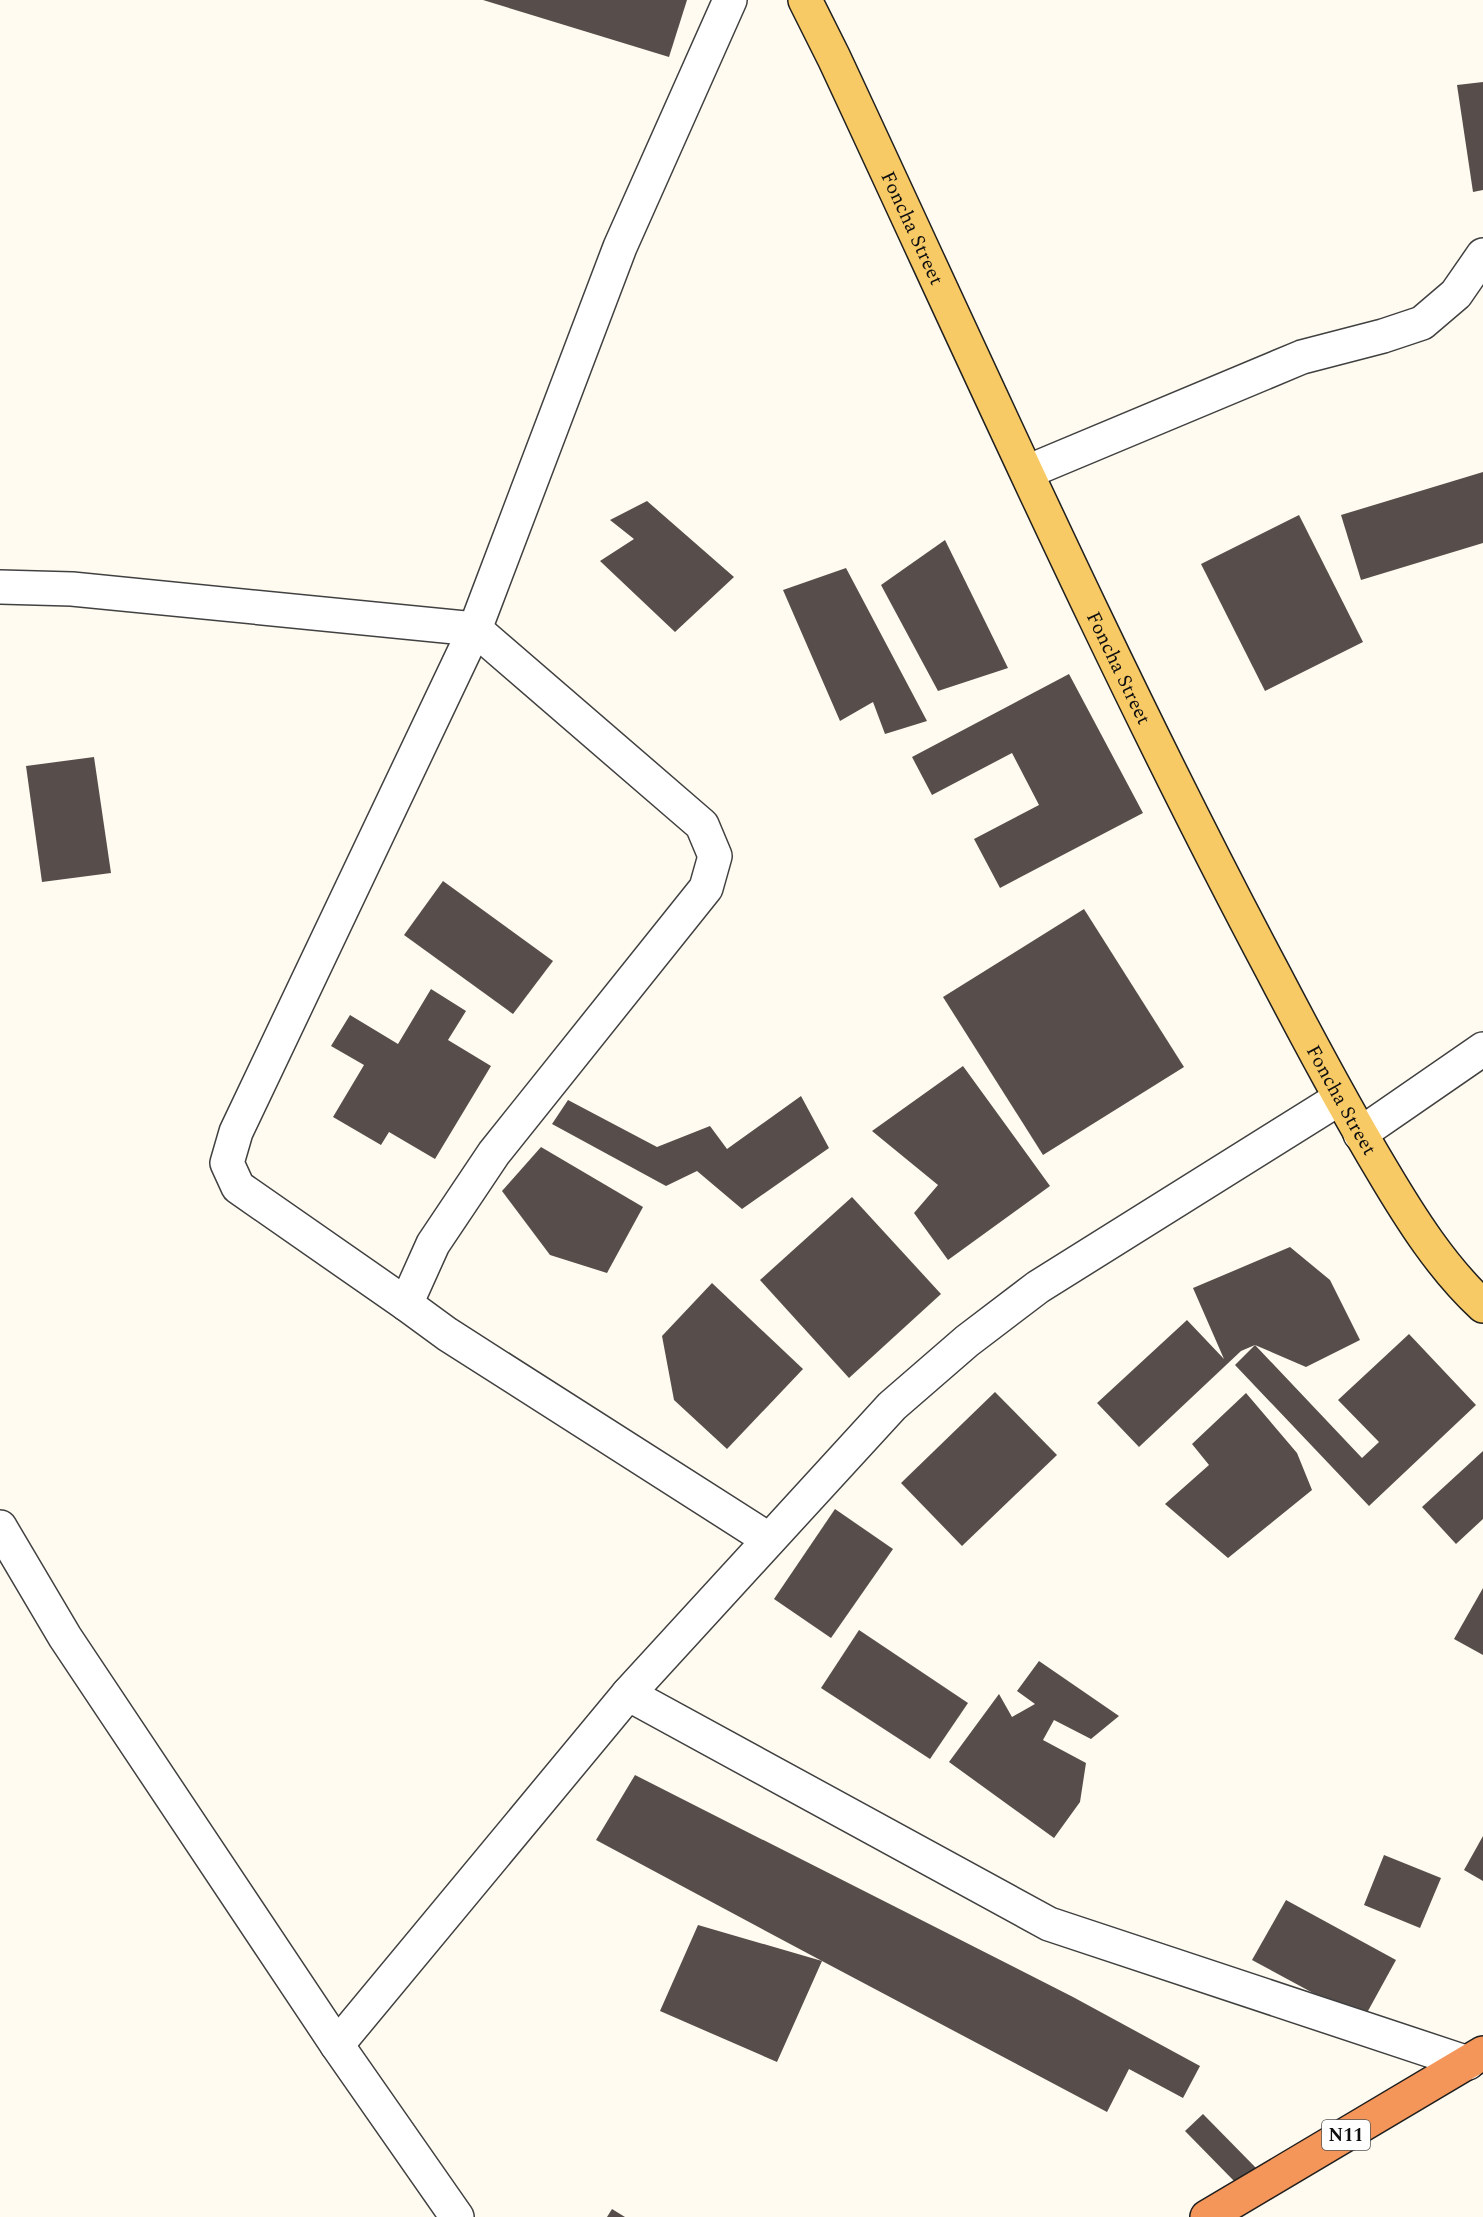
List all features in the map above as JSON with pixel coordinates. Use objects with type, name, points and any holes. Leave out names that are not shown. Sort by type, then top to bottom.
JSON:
[{"type":"highway","name":"N11","points":[[1207,2217],[1475,2058]]},
{"type":"main road","name":"Foncha Street","points":[[804,0],[834,58],[1154,740],[1230,891],[1340,1098],[1410,1217],[1463,1288],[1483,1306]]},
{"type":"street","points":[[730,0],[620,247],[475,629],[236,1132],[227,1163],[238,1187],[447,1334],[768,1539]]},
{"type":"street","points":[[1027,472],[1302,357],[1383,336],[1422,323],[1456,294],[1483,255]]},
{"type":"street","points":[[0,587],[72,589],[475,629],[702,825],[715,856],[706,888],[494,1153],[433,1244],[406,1304]]},
{"type":"street","points":[[1360,1134],[1483,1049]]},
{"type":"street","points":[[337,2045],[628,1694],[892,1406],[967,1341],[1038,1287],[1340,1098]]},
{"type":"street","points":[[0,1527],[65,1637],[337,2045],[457,2217]]},
{"type":"street","points":[[628,1694],[1049,1924],[1475,2058]]},
{"type":"building","points":[[483,0],[687,0],[669,57]]},
{"type":"building","points":[[1483,82],[1483,190],[1473,192],[1457,85]]},
{"type":"building","points":[[1483,472],[1483,543],[1361,580],[1341,515]]},
{"type":"building","points":[[647,501],[734,577],[675,632],[600,561],[634,539],[610,520]]},
{"type":"building","points":[[1299,515],[1363,642],[1265,691],[1201,564]]},
{"type":"building","points":[[945,540],[1008,668],[938,691],[881,585]]},
{"type":"building","points":[[846,568],[927,721],[885,734],[873,702],[840,721],[783,590]]},
{"type":"building","points":[[1069,674],[1143,813],[1000,888],[974,839],[1039,805],[1012,753],[932,795],[912,757]]},
{"type":"building","points":[[94,757],[111,873],[42,882],[26,766]]},
{"type":"building","points":[[443,881],[553,961],[513,1014],[404,935]]},
{"type":"building","points":[[1084,909],[1184,1067],[1043,1155],[943,997]]},
{"type":"building","points":[[431,989],[466,1011],[448,1040],[491,1066],[435,1159],[389,1132],[381,1145],[333,1117],[364,1065],[331,1046],[350,1015],[398,1044]]},
{"type":"building","points":[[963,1066],[1050,1186],[948,1260],[914,1213],[938,1185],[872,1131]]},
{"type":"building","points":[[801,1096],[829,1148],[742,1209],[697,1171],[666,1186],[552,1124],[568,1100],[657,1147],[710,1126],[727,1149]]},
{"type":"building","points":[[541,1147],[643,1207],[607,1273],[550,1255],[502,1191]]},
{"type":"building","points":[[852,1197],[941,1294],[849,1378],[760,1280]]},
{"type":"building","points":[[1290,1247],[1330,1280],[1360,1340],[1306,1367],[1255,1345],[1241,1351],[1139,1447],[1097,1403],[1187,1320],[1224,1359],[1193,1288]]},
{"type":"building","points":[[712,1283],[803,1369],[727,1449],[674,1400],[662,1336]]},
{"type":"building","points":[[1409,1334],[1476,1405],[1369,1506],[1235,1365],[1255,1345],[1362,1458],[1379,1442],[1338,1400]]},
{"type":"building","points":[[995,1392],[1057,1455],[962,1546],[901,1483]]},
{"type":"building","points":[[1246,1393],[1297,1453],[1312,1490],[1228,1558],[1165,1504],[1209,1465],[1192,1444]]},
{"type":"building","points":[[1483,1451],[1483,1519],[1456,1544],[1422,1507]]},
{"type":"building","points":[[835,1509],[893,1549],[831,1638],[774,1599]]},
{"type":"building","points":[[1483,1588],[1483,1655],[1454,1639]]},
{"type":"building","points":[[859,1630],[968,1703],[930,1759],[821,1688]]},
{"type":"building","points":[[1039,1661],[1119,1716],[1091,1739],[1054,1720],[1043,1740],[1086,1763],[1080,1802],[1054,1838],[949,1762],[999,1694],[1012,1717],[1035,1704],[1017,1691]]},
{"type":"building","points":[[635,1775],[1073,1997],[1200,2066],[1183,2098],[1129,2069],[1107,2112],[596,1840]]},
{"type":"building","points":[[1483,1836],[1483,1881],[1464,1870]]},
{"type":"building","points":[[1384,1855],[1441,1878],[1420,1928],[1364,1905]]},
{"type":"building","points":[[1286,1900],[1396,1960],[1363,2020],[1252,1960]]},
{"type":"building","points":[[698,1925],[822,1961],[777,2062],[660,2011]]},
{"type":"building","points":[[1203,2114],[1259,2171],[1235,2182],[1185,2131]]},
{"type":"building","points":[[612,2209],[625,2217],[607,2217]]}]
